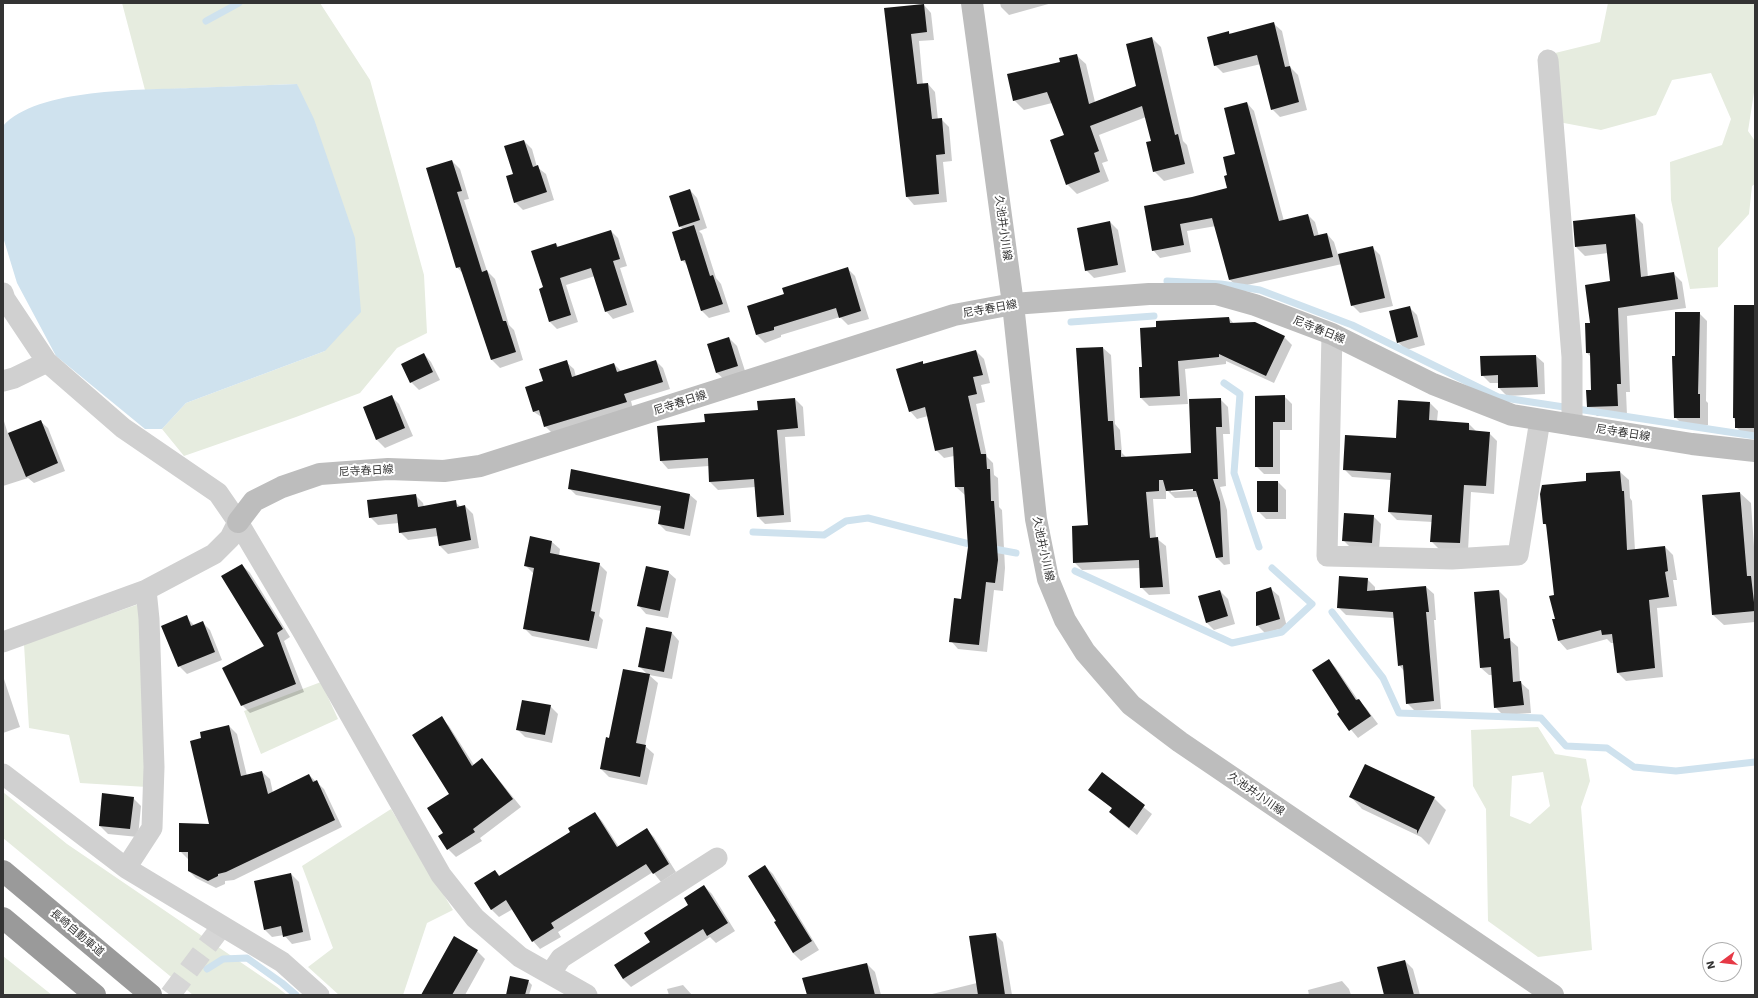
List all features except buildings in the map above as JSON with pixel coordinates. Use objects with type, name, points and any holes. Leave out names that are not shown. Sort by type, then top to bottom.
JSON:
[{"type":"highway","name":"長崎自動車道","points":[[3,871],[151,995]]},
{"type":"highway","points":[[3,918],[95,995]]},
{"type":"street","name":"久池井小川線","points":[[972,3],[1013,304],[1036,519],[1048,579],[1065,620],[1085,652],[1130,705],[1180,742],[1553,995]]},
{"type":"street","points":[[1548,60],[1572,357],[1572,425]]},
{"type":"street","points":[[3,293],[5,299],[47,362],[123,428],[218,493],[238,522],[303,632],[441,875],[475,918],[520,957],[587,995]]},
{"type":"street","name":"尼寺春日線","points":[[238,522],[254,501],[282,487],[320,474],[388,469],[444,471],[480,466],[954,315],[1013,304],[1149,294],[1216,294],[1255,305],[1332,334],[1433,384],[1512,415],[1692,444],[1755,451]]},
{"type":"street","points":[[1332,334],[1327,556],[1452,559],[1518,555],[1540,420]]},
{"type":"street","points":[[3,382],[47,362]]},
{"type":"street","points":[[3,642],[146,590],[214,554],[230,538],[238,522]]},
{"type":"street","points":[[126,868],[152,828],[154,767],[149,619],[146,590]]},
{"type":"street","points":[[3,774],[126,868],[282,962],[319,995]]},
{"type":"street","points":[[550,974],[561,958],[717,858]]},
{"type":"shaded area","points":[[122,3],[320,3],[370,80],[424,275],[427,333],[397,348],[360,393],[184,456],[162,429],[186,403],[325,351],[297,84],[145,90]]},
{"type":"shaded area","points":[[1608,3],[1755,3],[1755,86],[1748,131],[1755,141],[1755,184],[1752,186],[1749,214],[1718,248],[1718,287],[1690,289],[1671,200],[1670,162],[1722,145],[1731,119],[1711,73],[1672,80],[1656,115],[1601,130],[1548,120],[1543,56],[1600,42]]},
{"type":"shaded area","points":[[139,604],[147,787],[80,783],[69,735],[29,728],[24,644]]},
{"type":"shaded area","points":[[321,682],[338,719],[261,754],[244,711]]},
{"type":"shaded area","points":[[1538,727],[1555,754],[1586,759],[1590,781],[1581,807],[1592,950],[1538,957],[1488,921],[1486,809],[1473,786],[1471,730]],"holes":[[[1543,772],[1550,806],[1530,824],[1510,816],[1512,776]]]},
{"type":"shaded area","points":[[3,792],[67,844],[287,995],[193,995],[3,838]]},
{"type":"shaded area","points":[[391,809],[453,910],[427,923],[403,995],[339,995],[308,967],[333,948],[302,866]]},
{"type":"shaded area","points":[[3,956],[52,995],[3,995]]},
{"type":"water","points":[[297,84],[314,119],[355,238],[361,312],[325,351],[186,403],[162,429],[145,429],[56,356],[17,283],[3,237],[3,126],[19,114],[40,104],[64,98],[91,94],[145,89]]},
{"type":"waterway","points":[[206,21],[239,3]]},
{"type":"waterway","points":[[1167,281],[1221,284],[1260,290],[1352,325],[1498,397],[1755,436]]},
{"type":"waterway","points":[[1071,322],[1154,316]]},
{"type":"waterway","points":[[1224,383],[1240,394],[1234,473],[1259,547]]},
{"type":"waterway","points":[[753,532],[824,535],[846,521],[868,518],[977,546]]},
{"type":"waterway","points":[[989,548],[1016,553]]},
{"type":"waterway","points":[[1075,571],[1232,643],[1282,632],[1312,604],[1272,568]]},
{"type":"waterway","points":[[1332,612],[1383,678],[1399,713],[1541,718],[1566,746],[1607,748],[1634,767],[1676,771],[1755,762]]},
{"type":"waterway","points":[[207,969],[223,959],[247,958],[296,995]]},
{"type":"tunnel","points":[[170,995],[222,926]]}]
